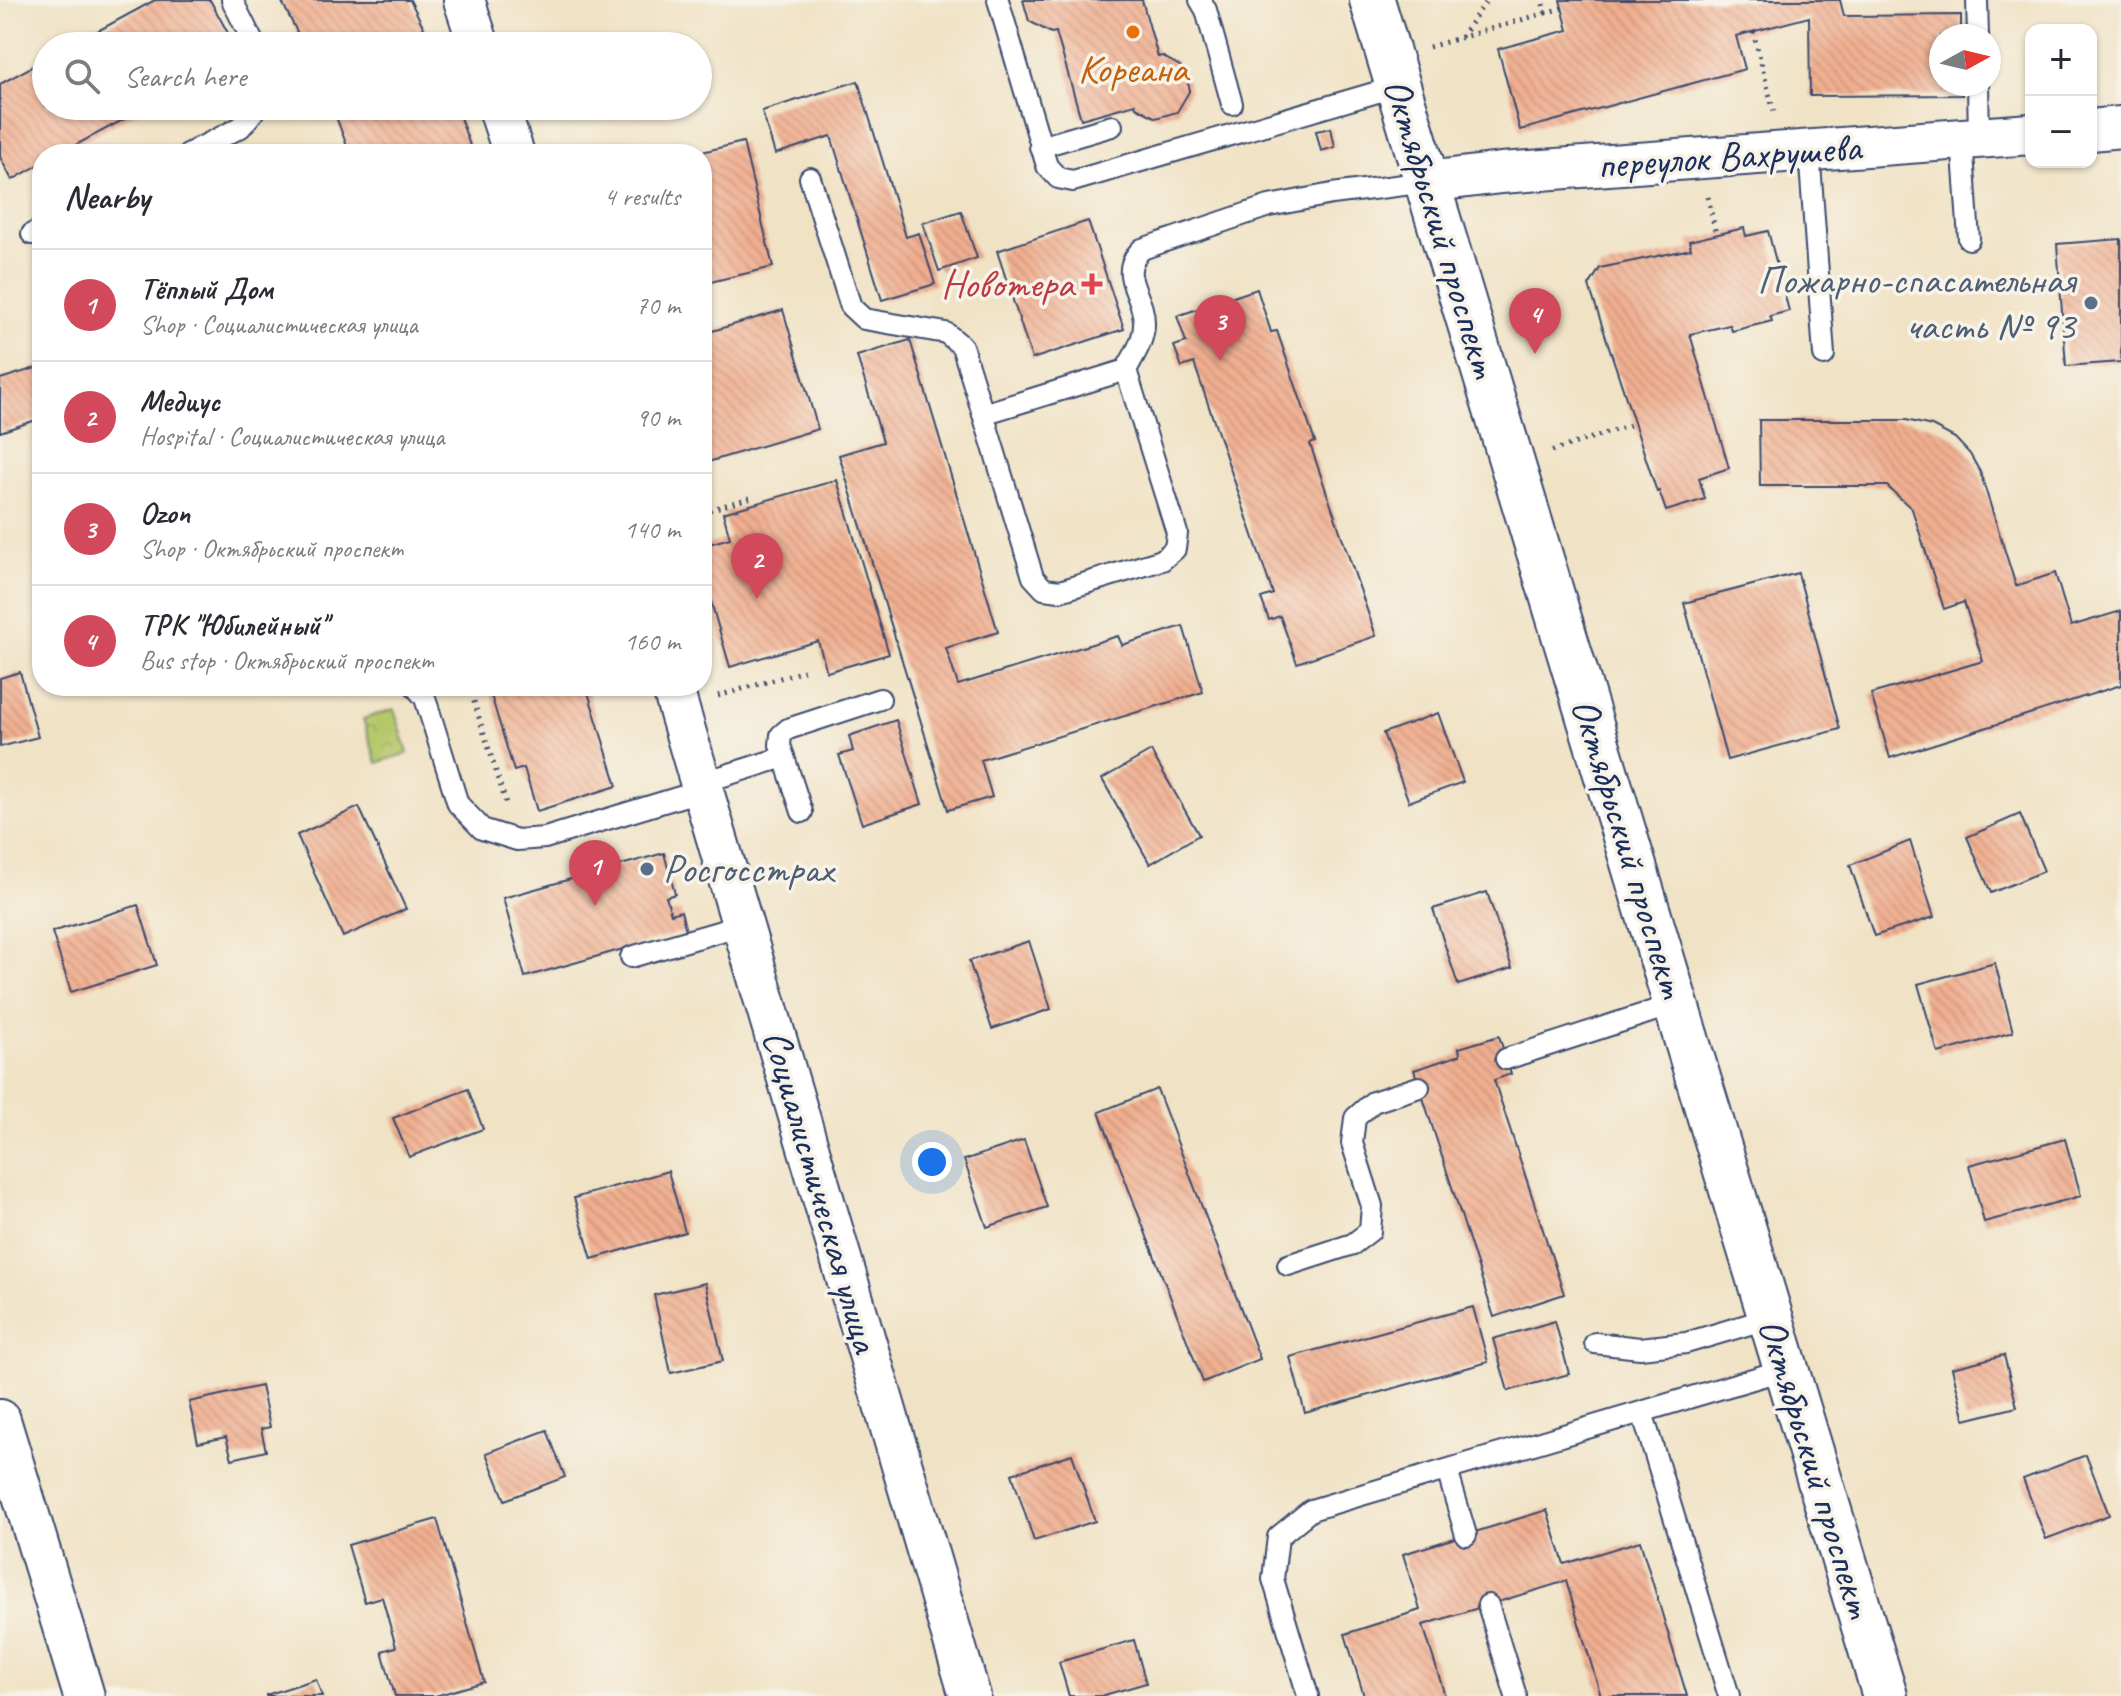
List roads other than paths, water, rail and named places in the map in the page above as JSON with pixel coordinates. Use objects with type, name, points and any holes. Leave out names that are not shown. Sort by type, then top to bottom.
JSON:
[{"type":"street","points":[[464,0],[474,32]]},
{"type":"street","name":"Октябрьский проспект","points":[[1372,0],[1885,1696]]},
{"type":"street","points":[[503,120],[511,144]]},
{"type":"street","points":[[2097,129],[2121,127]]},
{"type":"street","name":"переулок Вахрушева","points":[[1427,182],[1509,172],[2025,134]]},
{"type":"street","name":"Социалистическая улица","points":[[676,697],[970,1696]]},
{"type":"street","points":[[0,1420],[84,1696]]},
{"type":"lane","points":[[232,0],[248,32]]},
{"type":"lane","points":[[998,0],[1047,166],[1058,178],[1073,181],[1394,72]]},
{"type":"lane","points":[[1200,0],[1206,10],[1232,104]]},
{"type":"lane","points":[[1977,0],[1978,24]]},
{"type":"lane","points":[[1969,239],[1970,139],[1976,96]]},
{"type":"lane","points":[[208,144],[241,127],[247,120]]},
{"type":"lane","points":[[1040,147],[1112,126]]},
{"type":"lane","points":[[1809,150],[1824,355]]},
{"type":"lane","points":[[810,178],[851,307],[864,319],[946,333],[962,346],[1033,577],[1044,589],[1060,591],[1162,560],[1175,549],[1177,533],[1126,370],[1143,336],[1144,319],[1130,273],[1131,259],[1142,249],[1269,206],[1332,194],[1427,182]]},
{"type":"lane","points":[[983,414],[1126,370]]},
{"type":"lane","points":[[423,696],[458,804],[482,829],[517,840],[545,838],[784,757]]},
{"type":"lane","points":[[802,812],[780,745],[781,735],[788,729],[880,699]]},
{"type":"lane","points":[[631,957],[742,925]]},
{"type":"lane","points":[[1506,1059],[1675,1004]]},
{"type":"lane","points":[[1288,1265],[1353,1244],[1370,1231],[1372,1206],[1352,1143],[1355,1118],[1373,1102],[1419,1087]]},
{"type":"lane","points":[[1595,1343],[1640,1348],[1686,1343],[1770,1318]]},
{"type":"lane","points":[[1308,1696],[1273,1579],[1278,1537],[1311,1510],[1786,1369]]},
{"type":"lane","points":[[1642,1412],[1729,1696]]},
{"type":"lane","points":[[1447,1470],[1466,1535]]},
{"type":"lane","points":[[1488,1605],[1516,1696]]},
{"type":"place","name":"Кореана","points":[[1133,32]]},
{"type":"place","name":"Новотера","points":[[1092,284]]},
{"type":"place","name":"Пожарно-спасательная часть № 93","points":[[2091,303]]},
{"type":"place","name":"ТРК \"Юбилейный\"","points":[[1535,354]]},
{"type":"place","name":"Ozon","points":[[1220,361]]},
{"type":"place","name":"Медиус","points":[[757,599]]},
{"type":"place","name":"Росгосстрах","points":[[647,869]]},
{"type":"place","name":"Тёплый Дом","points":[[595,906]]}]
